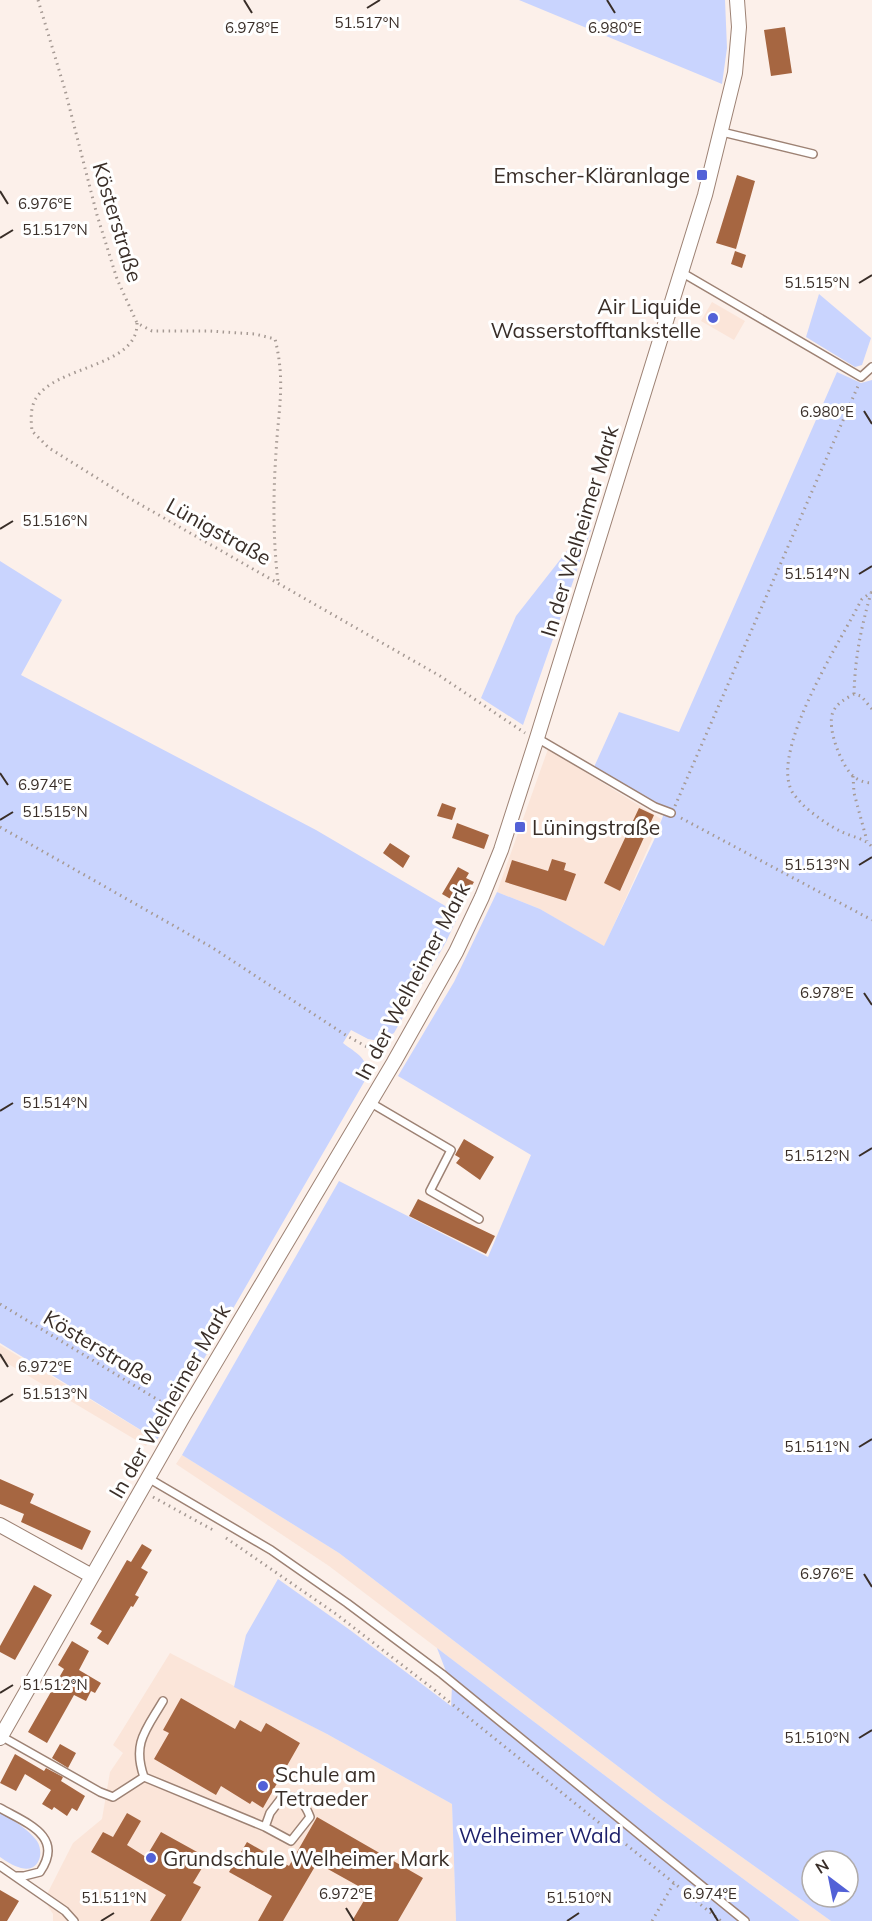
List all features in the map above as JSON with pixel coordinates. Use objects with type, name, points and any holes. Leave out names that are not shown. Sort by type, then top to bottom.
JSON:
[{"type":"street","name":"In der Welheimer Mark","points":[[1,1737],[183,1415],[371,1103],[456,952],[482,897],[501,850],[537,738],[722,132],[735,73],[739,27],[737,0]]},
{"type":"street","points":[[0,1525],[92,1576]]},
{"type":"lane","points":[[722,132],[813,154]]},
{"type":"lane","points":[[681,272],[861,377],[872,367]]},
{"type":"lane","points":[[537,738],[655,807],[671,813]]},
{"type":"lane","points":[[371,1103],[451,1150],[430,1191],[479,1219]]},
{"type":"lane","points":[[144,1484],[271,1550],[347,1603],[442,1674],[745,1921]]},
{"type":"lane","points":[[144,1777],[138,1751],[141,1739],[162,1701]]},
{"type":"lane","points":[[1,1737],[113,1797],[144,1777]]},
{"type":"lane","points":[[144,1777],[266,1827],[291,1841],[310,1817],[305,1804],[293,1796],[283,1796],[270,1813],[266,1827]]},
{"type":"lane","points":[[0,1808],[31,1825],[43,1836],[49,1850],[49,1857],[40,1872],[17,1876]]},
{"type":"lane","points":[[0,1866],[65,1911],[74,1921]]},
{"type":"path","name":"Kösterstraße","points":[[38,0],[65,90],[97,216],[117,279],[136,323]]},
{"type":"path","points":[[136,323],[152,331],[209,331],[255,334],[275,339],[281,363],[282,390],[276,452],[274,511],[274,551],[278,582]]},
{"type":"path","name":"Lünigstraße","points":[[136,323],[137,333],[124,351],[50,385],[36,399],[30,418],[32,432],[49,448],[129,498],[440,676],[519,730],[537,738]]},
{"type":"path","points":[[861,377],[671,813],[872,920]]},
{"type":"path","points":[[854,694],[858,642],[872,592]]},
{"type":"path","points":[[867,841],[840,831],[806,807],[789,785],[788,768],[793,739],[802,713],[862,599],[872,592]]},
{"type":"path","points":[[872,709],[861,696],[854,694],[837,705],[831,717],[834,739],[845,765],[853,776],[863,782],[872,783]]},
{"type":"path","points":[[853,776],[867,841],[872,847]]},
{"type":"path","points":[[0,827],[213,948],[347,1036],[394,1062]]},
{"type":"path","name":"Kösterstraße","points":[[0,1304],[183,1415]]},
{"type":"path","points":[[144,1484],[336,1614],[675,1882],[721,1921]]},
{"type":"path","points":[[651,1921],[675,1882]]},
{"type":"shaded area","points":[[712,302],[745,321],[734,340],[701,321]]},
{"type":"shaded area","points":[[548,749],[661,819],[604,947],[540,909],[497,892]]},
{"type":"shaded area","points":[[0,1345],[152,1437],[146,1446],[0,1359]]},
{"type":"shaded area","points":[[182,1455],[339,1553],[662,1800],[800,1899],[800,1909],[814,1909],[831,1921],[800,1921],[329,1566],[176,1464]]},
{"type":"shaded area","name":"Schule am Tetraeder","points":[[170,1653],[327,1734],[452,1804],[456,1921],[53,1921],[53,1914],[44,1900],[73,1843],[102,1819],[110,1772],[123,1753],[113,1745]]},
{"type":"green space","points":[[519,0],[725,0],[727,48],[722,84]]},
{"type":"green space","points":[[819,294],[871,338],[862,365],[855,367],[806,337]]},
{"type":"green space","points":[[837,372],[861,383],[872,380],[872,1921],[831,1921],[814,1909],[860,1909],[860,1849],[800,1849],[800,1899],[662,1800],[339,1553],[182,1455],[339,1181],[488,1257],[531,1155],[398,1076],[454,982],[497,892],[540,909],[604,946],[654,840],[666,808],[594,767],[619,712],[679,732]]},
{"type":"green space","points":[[585,528],[591,530],[523,725],[481,698],[516,616]]},
{"type":"green space","points":[[0,561],[62,600],[21,675],[316,830],[459,914],[446,942],[394,1033],[379,1041],[368,1039],[351,1030],[343,1043],[364,1060],[367,1077],[157,1440],[0,1343]]},
{"type":"green space","name":"Welheimer Wald","points":[[278,1579],[451,1706],[452,1687],[437,1648],[800,1921],[456,1921],[452,1804],[327,1734],[234,1687],[246,1635]]},
{"type":"green space","points":[[0,1812],[25,1829],[37,1841],[40,1857],[32,1868],[18,1867],[0,1857]]},
{"type":"building","points":[[785,27],[792,73],[771,76],[764,30]]},
{"type":"building","points":[[737,175],[755,181],[736,249],[716,243]]},
{"type":"building","points":[[735,251],[746,255],[742,268],[731,264]]},
{"type":"building","points":[[442,803],[456,808],[452,820],[437,816]]},
{"type":"building","points":[[639,808],[654,815],[620,891],[604,883]]},
{"type":"building","points":[[457,823],[489,835],[484,849],[452,838]]},
{"type":"building","points":[[390,843],[410,856],[403,868],[383,853]]},
{"type":"building","points":[[552,859],[566,863],[564,870],[576,874],[566,901],[505,882],[512,860],[548,871]]},
{"type":"building","points":[[458,867],[469,873],[466,878],[474,882],[463,900],[456,896],[454,901],[442,894]]},
{"type":"building","points":[[464,1139],[494,1157],[480,1180],[456,1163],[460,1158],[455,1155]]},
{"type":"building","points":[[418,1199],[495,1236],[486,1254],[409,1216]]},
{"type":"building","points":[[0,1479],[34,1494],[30,1503],[91,1531],[82,1550],[21,1522],[24,1514],[0,1504]]},
{"type":"building","points":[[142,1544],[152,1550],[141,1568],[148,1572],[135,1595],[139,1597],[133,1607],[131,1606],[108,1645],[97,1638],[102,1631],[90,1624],[127,1560],[131,1562]]},
{"type":"building","points":[[34,1585],[52,1595],[15,1660],[0,1652],[0,1646]]},
{"type":"building","points":[[72,1641],[89,1651],[79,1670],[101,1683],[95,1693],[91,1691],[86,1701],[74,1695],[47,1743],[28,1732],[64,1669],[58,1665]]},
{"type":"building","points":[[181,1698],[235,1729],[240,1720],[261,1732],[266,1723],[300,1743],[263,1808],[252,1801],[250,1804],[221,1786],[216,1795],[154,1759],[169,1733],[163,1730]]},
{"type":"building","points":[[60,1744],[76,1753],[68,1768],[52,1758]]},
{"type":"building","points":[[15,1754],[44,1771],[46,1768],[63,1777],[61,1781],[85,1796],[77,1811],[72,1808],[67,1816],[54,1807],[52,1810],[42,1804],[51,1790],[25,1774],[16,1791],[0,1783]]},
{"type":"building","points":[[127,1813],[141,1821],[127,1845],[146,1857],[161,1832],[208,1858],[193,1883],[201,1887],[181,1921],[150,1921],[166,1895],[91,1852],[103,1832],[113,1837]]},
{"type":"building","points":[[317,1817],[423,1878],[398,1921],[352,1921],[369,1892],[317,1863],[283,1921],[258,1921],[272,1896],[229,1872],[247,1842],[289,1866]]},
{"type":"building","points":[[0,1890],[19,1901],[7,1921],[0,1921]]},
{"type":"place","name":"Emscher-Kläranlage","points":[[702,175]]},
{"type":"place","name":"Air Liquide Wasserstofftankstelle","points":[[713,318]]},
{"type":"place","name":"Lüningstraße","points":[[520,827]]},
{"type":"place","name":"Schule am Tetraeder","points":[[263,1786]]},
{"type":"place","name":"Grundschule Welheimer Mark","points":[[151,1858]]}]
